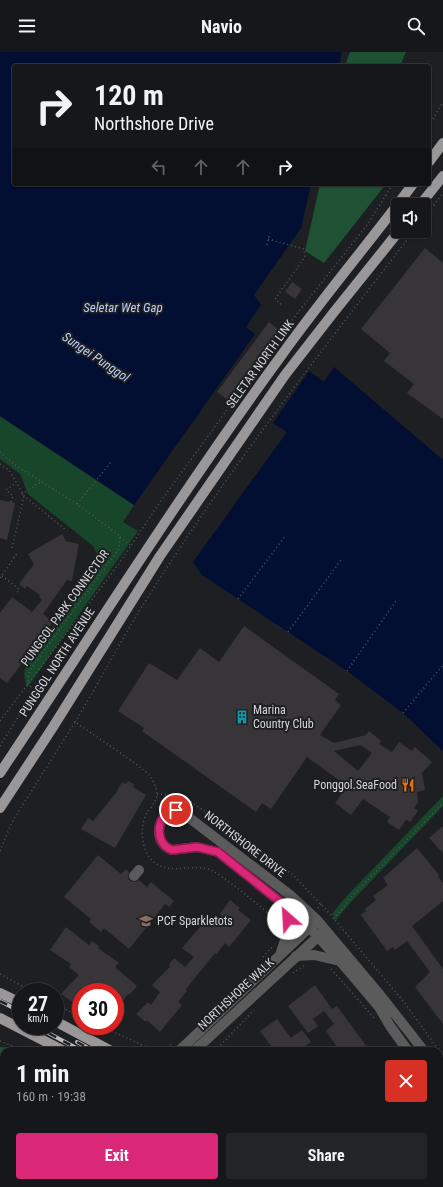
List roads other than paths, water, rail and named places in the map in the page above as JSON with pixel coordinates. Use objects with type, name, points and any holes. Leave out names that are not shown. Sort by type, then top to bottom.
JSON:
[{"type":"main road","points":[[431,159],[443,143]]},
{"type":"main road","points":[[426,198],[443,176]]},
{"type":"main road","name":"SELETAR NORTH LINK","points":[[136,565],[281,355],[374,238],[412,186]]},
{"type":"main road","points":[[0,808],[160,556],[286,375],[393,238]]},
{"type":"main road","name":"PUNGGOL NORTH AVENUE","points":[[0,773],[136,565]]},
{"type":"main road","points":[[0,993],[12,999]]},
{"type":"main road","points":[[0,1018],[56,1047]]},
{"type":"main road","points":[[64,1026],[104,1047]]},
{"type":"street","name":"NORTHSHORE DRIVE","points":[[405,1047],[390,1026],[382,1004],[326,930],[314,924],[283,904],[218,852],[197,847],[179,850],[169,849],[158,833],[162,820],[173,810],[183,813],[290,896],[314,924],[318,937],[382,1004],[420,1047]]},
{"type":"street","name":"NORTHSHORE WALK","points":[[278,957],[289,928],[288,919],[283,904]]},
{"type":"street","name":"NORTHSHORE WALK","points":[[176,1047],[314,924]]},
{"type":"street","name":"NORTHSHORE WALK","points":[[198,1047],[326,930]]},
{"type":"street","points":[[296,956],[314,955],[340,961]]},
{"type":"water","name":"Seletar Wet Gap","points":[[0,52],[342,52],[339,64],[12,64],[12,186],[311,186],[301,228],[254,295],[261,305],[246,327],[255,334],[134,505],[0,416]]},
{"type":"water","points":[[334,367],[443,460],[443,751],[403,713],[347,671],[202,575],[193,562],[287,432],[273,423],[309,371],[324,382]]},
{"type":"railway","points":[[0,1001],[12,1007]]},
{"type":"railway","points":[[52,1035],[74,1047]]},
{"type":"railway","points":[[77,1042],[86,1047]]},
{"type":"place","name":"Marina Country Club","points":[[242,717]]},
{"type":"place","name":"Ponggol.SeaFood","points":[[408,785]]},
{"type":"place","name":"PCF Sparkletots","points":[[146,921]]},
{"type":"water label","name":"Sungei Punggol","points":[[96,357]]}]
